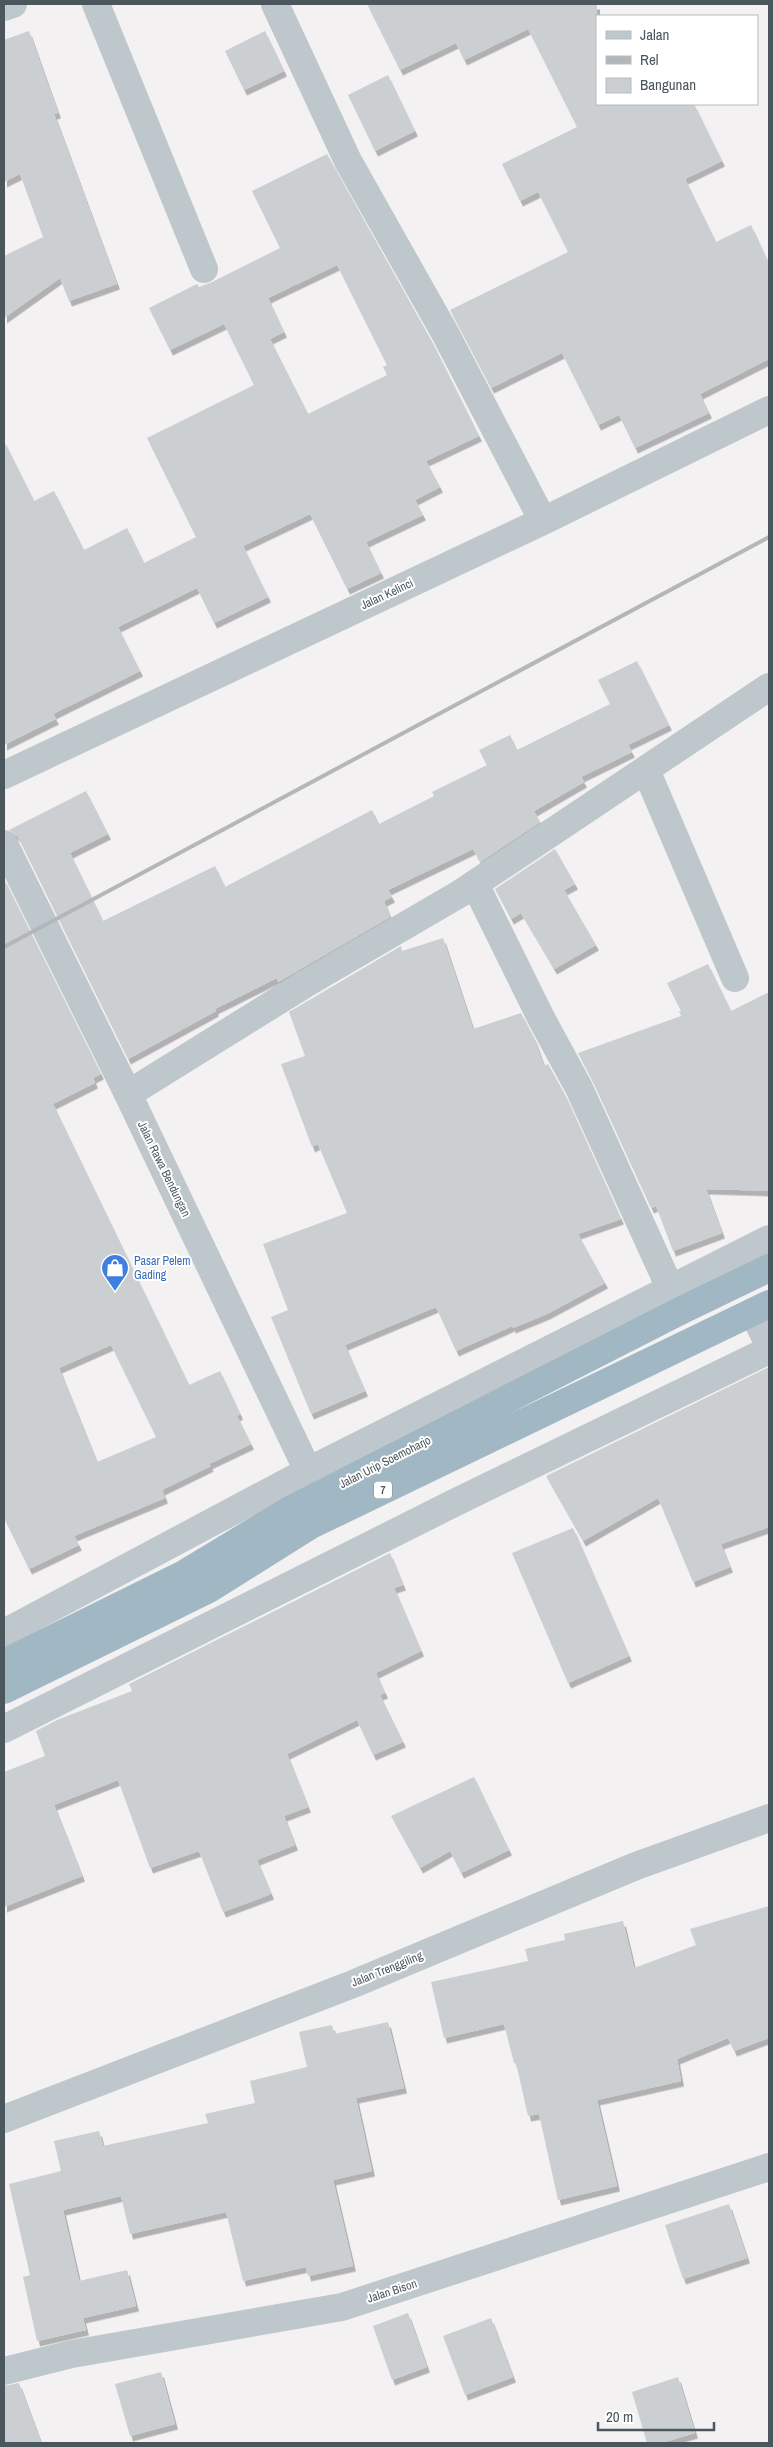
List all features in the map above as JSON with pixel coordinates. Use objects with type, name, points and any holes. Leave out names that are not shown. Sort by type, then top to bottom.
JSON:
[{"type":"highway","name":"Jalan Urip Soemoharjo","points":[[4,1663],[184,1574],[288,1511],[320,1496],[676,1299],[769,1268]]},
{"type":"highway","name":"Jalan Urip Soemoharjo","points":[[4,1690],[209,1589],[311,1525],[761,1308]]},
{"type":"street","points":[[4,7],[13,4]]},
{"type":"street","points":[[96,4],[204,269]]},
{"type":"street","points":[[275,4],[348,161],[445,333],[543,522]]},
{"type":"street","name":"Jalan Kelinci","points":[[4,775],[543,522],[769,410]]},
{"type":"street","points":[[128,1094],[305,984],[476,884],[769,687]]},
{"type":"street","points":[[646,770],[735,978]]},
{"type":"street","name":"Jalan Rawa Bendungan","points":[[4,844],[128,1094],[320,1496]]},
{"type":"street","points":[[476,884],[541,1018],[579,1088],[676,1299]]},
{"type":"street","points":[[4,1633],[308,1471],[676,1299],[769,1239]]},
{"type":"street","points":[[761,1308],[769,1345]]},
{"type":"street","points":[[4,1729],[454,1503],[769,1350]]},
{"type":"street","name":"Jalan Trenggiling","points":[[4,2119],[353,1984],[636,1866],[769,1818]]},
{"type":"street","name":"Jalan Bison","points":[[4,2371],[72,2354],[342,2307],[769,2167]]},
{"type":"building","points":[[367,4],[597,4],[596,105],[694,105],[722,161],[685,179],[716,242],[751,225],[769,264],[769,359],[700,394],[709,413],[635,448],[619,415],[598,425],[562,353],[491,388],[450,310],[568,252],[538,192],[520,201],[502,164],[577,127],[528,29],[464,60],[456,43],[400,70]]},
{"type":"building","points":[[29,31],[58,113],[54,114],[117,284],[69,301],[60,278],[4,318],[4,256],[43,237],[20,174],[4,182],[4,40]]},
{"type":"building","points":[[265,31],[284,71],[244,90],[225,51]]},
{"type":"building","points":[[388,75],[415,131],[375,151],[348,95]]},
{"type":"building","points":[[327,154],[431,340],[479,436],[426,461],[440,487],[415,500],[423,515],[366,542],[381,573],[347,589],[310,514],[243,546],[268,597],[214,623],[197,588],[118,627],[140,671],[53,714],[56,719],[4,745],[4,441],[34,501],[54,491],[84,550],[127,528],[144,563],[196,537],[147,438],[254,385],[224,324],[170,350],[149,308],[197,284],[199,287],[210,283],[280,248],[252,191]],"holes":[[[337,265],[387,365],[383,367],[387,375],[308,414],[270,339],[284,332],[268,298]]]},
{"type":"building","points":[[637,661],[669,725],[628,745],[632,752],[581,777],[584,782],[534,811],[540,822],[480,862],[473,849],[388,890],[392,897],[384,901],[390,917],[278,982],[277,978],[215,1009],[216,1011],[128,1059],[18,837],[9,830],[86,791],[108,834],[70,853],[103,921],[215,866],[225,887],[372,810],[379,824],[434,796],[432,792],[487,765],[479,750],[510,735],[517,750],[610,704],[598,680]]},
{"type":"building","points":[[555,849],[575,884],[564,890],[596,945],[554,969],[521,913],[511,919],[495,889]]},
{"type":"building","points":[[4,879],[101,1074],[93,1078],[95,1083],[53,1104],[189,1385],[220,1371],[240,1414],[237,1416],[251,1444],[209,1464],[211,1466],[162,1490],[165,1498],[74,1536],[79,1545],[29,1569],[4,1518]],"holes":[[[111,1345],[156,1437],[97,1462],[59,1368]]]},
{"type":"building","points":[[443,938],[473,1029],[521,1013],[534,1038],[544,1066],[548,1064],[565,1095],[621,1219],[578,1234],[605,1283],[547,1314],[513,1328],[512,1326],[456,1351],[436,1307],[345,1345],[365,1391],[311,1414],[271,1317],[288,1310],[263,1244],[347,1213],[318,1144],[312,1147],[281,1064],[305,1056],[289,1012],[401,946],[402,951]]},
{"type":"building","points":[[708,964],[731,1011],[769,992],[769,1191],[706,1189],[722,1233],[673,1251],[656,1206],[651,1208],[578,1053],[681,1016],[679,1011],[681,1011],[667,983]]},
{"type":"building","points":[[769,1367],[769,1527],[721,1544],[730,1567],[693,1582],[658,1498],[583,1541],[546,1476]]},
{"type":"building","points":[[573,1528],[629,1656],[568,1683],[512,1553]]},
{"type":"building","points":[[390,1553],[403,1585],[394,1588],[421,1651],[376,1673],[385,1693],[380,1695],[403,1742],[373,1755],[357,1720],[287,1754],[308,1807],[284,1816],[295,1845],[257,1860],[271,1894],[223,1912],[199,1851],[150,1868],[118,1780],[54,1805],[82,1876],[4,1907],[4,1772],[45,1756],[36,1731],[57,1720],[132,1691],[129,1684]]},
{"type":"building","points":[[474,1777],[509,1850],[461,1873],[450,1851],[420,1868],[391,1816]]},
{"type":"building","points":[[769,1906],[769,2038],[734,2051],[728,2038],[677,2059],[681,2081],[597,2100],[617,2186],[558,2200],[539,2114],[528,2116],[516,2063],[514,2063],[504,2024],[444,2038],[431,1982],[528,1961],[525,1949],[565,1940],[564,1934],[623,1921],[634,1968],[696,1945],[690,1929]]},
{"type":"building","points":[[388,2022],[404,2088],[356,2098],[372,2171],[333,2180],[353,2266],[308,2276],[306,2267],[243,2281],[226,2212],[130,2234],[121,2196],[63,2210],[79,2281],[127,2270],[136,2306],[83,2318],[86,2330],[37,2341],[23,2277],[30,2275],[9,2184],[61,2171],[54,2141],[99,2131],[103,2146],[208,2123],[205,2114],[255,2103],[250,2081],[307,2067],[299,2032],[332,2025],[334,2034]]},
{"type":"building","points":[[729,2204],[747,2258],[683,2279],[665,2225]]},
{"type":"building","points":[[408,2313],[427,2367],[392,2380],[373,2326]]},
{"type":"building","points":[[491,2318],[513,2377],[465,2395],[443,2336]]},
{"type":"building","points":[[161,2372],[175,2424],[130,2436],[115,2384]]},
{"type":"building","points":[[678,2377],[695,2433],[661,2443],[647,2443],[632,2392]]},
{"type":"building","points":[[19,2383],[41,2443],[4,2443],[4,2386]]},
{"type":"railway","points":[[4,947],[769,537]]},
{"type":"place","name":"Pasar Pelem Gading","points":[[115,1292]]}]
